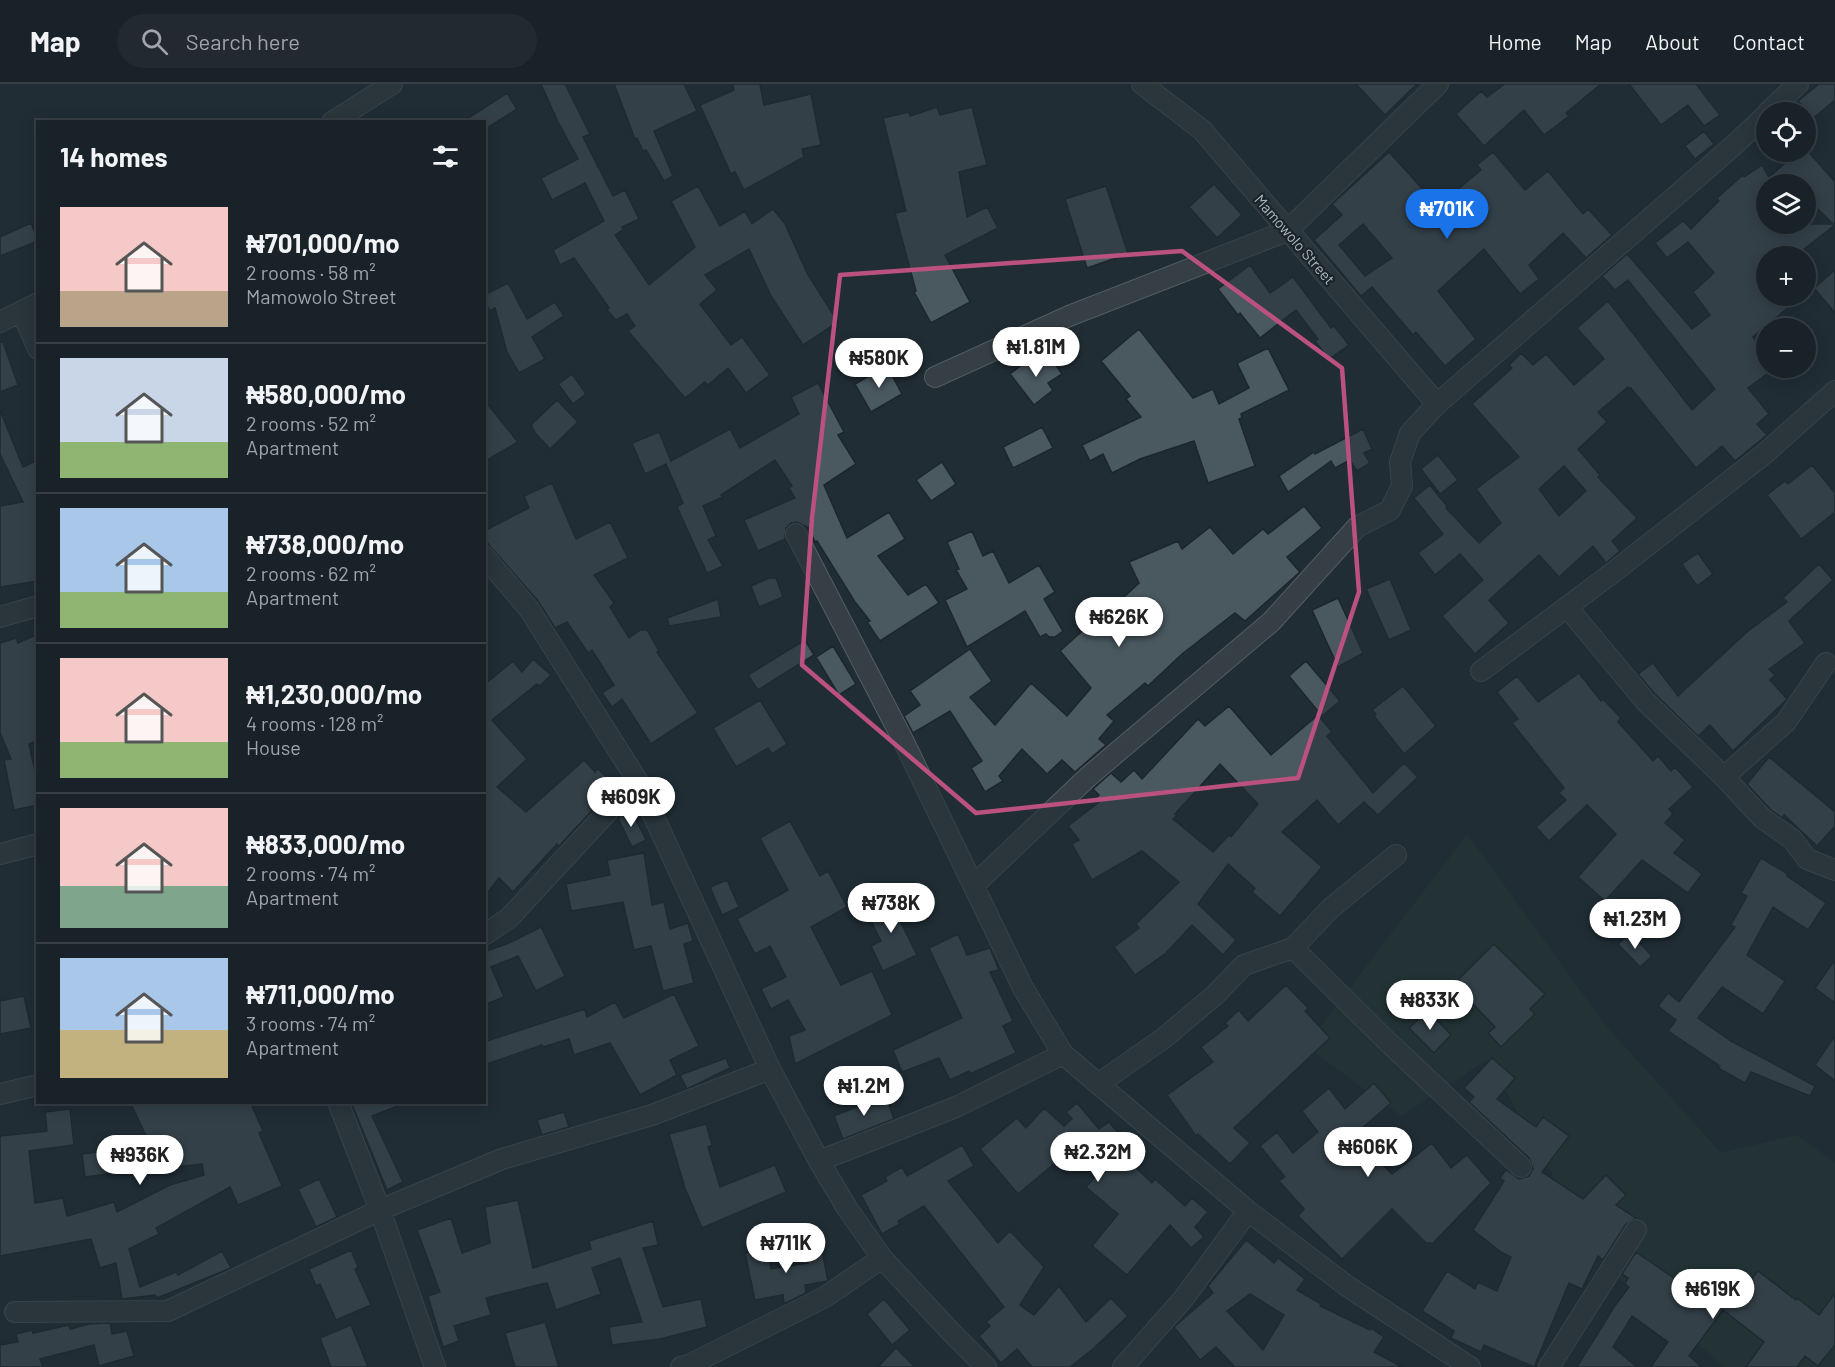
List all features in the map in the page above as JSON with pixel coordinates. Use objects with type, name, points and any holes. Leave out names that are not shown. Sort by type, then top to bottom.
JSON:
[{"type":"street","points":[[334,120],[363,91],[392,84]]},
{"type":"street","name":"Mamowolo Street","points":[[1142,84],[1202,130],[1437,404]]},
{"type":"street","points":[[935,377],[1069,316],[1287,231],[1438,84]]},
{"type":"street","points":[[1779,102],[1798,84]]},
{"type":"street","points":[[974,885],[1089,776],[1271,622],[1357,527],[1390,510],[1402,486],[1400,462],[1410,433],[1437,404],[1756,124]]},
{"type":"street","points":[[0,322],[30,307],[36,338]]},
{"type":"street","points":[[1481,671],[1762,455],[1835,391]]},
{"type":"street","points":[[796,534],[901,736],[1023,988],[1063,1054],[1248,1210],[1347,1286],[1470,1367]]},
{"type":"street","points":[[486,558],[530,609],[637,780],[770,1069],[847,1208],[882,1258],[986,1367]]},
{"type":"street","points":[[0,617],[36,607]]},
{"type":"street","points":[[1567,607],[1646,702],[1724,777],[1762,818],[1792,839],[1807,859],[1835,870]]},
{"type":"street","points":[[1724,777],[1785,722],[1826,663]]},
{"type":"street","points":[[486,934],[509,918],[637,780]]},
{"type":"street","points":[[0,854],[36,845]]},
{"type":"street","points":[[1098,1084],[1164,1038],[1215,995],[1244,965],[1293,948],[1331,908],[1396,855]]},
{"type":"street","points":[[1293,948],[1389,1043],[1521,1167]]},
{"type":"street","points":[[819,1161],[956,1107],[1063,1054]]},
{"type":"street","points":[[15,1312],[168,1311],[380,1210],[502,1159],[652,1115],[770,1069]]},
{"type":"street","points":[[0,1094],[36,1085]]},
{"type":"street","points":[[339,1104],[380,1210],[435,1367]]},
{"type":"street","points":[[1123,1367],[1184,1299],[1248,1210]]},
{"type":"street","points":[[1549,1367],[1636,1230]]},
{"type":"street","points":[[687,1366],[825,1297],[882,1258]]},
{"type":"highlighted area","points":[[1182,251],[1342,368],[1359,592],[1298,778],[976,813],[802,665],[812,518],[840,275]]},
{"type":"green space","points":[[1467,834],[1606,1026],[1721,1153],[1796,1135],[1835,1163],[1835,1367],[1725,1367],[1604,1266],[1488,1059],[1401,1116],[1306,1046]]},
{"type":"building","points":[[541,84],[565,84],[590,134],[583,137],[613,196],[625,190],[639,219],[622,227],[623,230],[615,235],[649,285],[695,247],[671,201],[698,186],[720,226],[745,211],[752,224],[773,209],[785,224],[808,275],[838,322],[803,345],[771,296],[749,249],[705,275],[717,290],[700,304],[731,345],[742,337],[770,375],[746,393],[728,368],[708,385],[705,382],[685,398],[628,331],[635,326],[627,314],[616,320],[607,310],[609,308],[574,258],[560,265],[553,250],[604,221],[585,183],[552,200],[541,178],[578,159]]},
{"type":"building","points":[[614,84],[684,84],[697,111],[654,131],[673,176],[664,181],[646,150],[643,151],[637,138],[635,139]]},
{"type":"building","points":[[733,84],[760,84],[764,105],[811,94],[821,145],[802,149],[804,157],[744,190],[735,172],[731,174],[700,105],[734,90]]},
{"type":"building","points":[[1356,84],[1417,84],[1385,115]]},
{"type":"building","points":[[1505,84],[1601,84],[1566,113],[1569,116],[1544,135],[1524,110],[1484,146],[1456,114],[1481,91],[1487,97]]},
{"type":"building","points":[[1629,84],[1696,84],[1720,115],[1704,126],[1688,105],[1661,125]]},
{"type":"building","points":[[1819,84],[1835,84],[1835,100],[1816,116],[1816,102],[1798,101]]},
{"type":"building","points":[[507,93],[517,109],[486,129],[486,120],[465,120]]},
{"type":"building","points":[[937,107],[940,115],[972,107],[987,165],[959,172],[967,217],[987,207],[998,228],[945,255],[970,302],[931,323],[914,292],[916,291],[895,213],[906,211],[883,118],[909,112],[910,116]]},
{"type":"building","points":[[1704,131],[1714,144],[1695,159],[1685,146]]},
{"type":"building","points":[[1389,152],[1438,206],[1481,170],[1477,165],[1493,152],[1525,190],[1548,171],[1583,214],[1588,209],[1612,235],[1586,258],[1563,233],[1529,265],[1539,279],[1520,294],[1484,249],[1438,291],[1476,339],[1445,366],[1416,332],[1413,335],[1372,287],[1361,296],[1314,240],[1342,215],[1332,204]],"holes":[[[1363,224],[1392,258],[1365,276],[1339,245]]]},
{"type":"building","points":[[1816,160],[1835,182],[1835,225],[1808,246],[1756,246],[1756,306],[1790,306],[1776,318],[1756,318],[1756,334],[1753,337],[1756,341],[1756,378],[1762,378],[1748,388],[1769,414],[1757,424],[1767,435],[1735,461],[1722,446],[1696,468],[1628,387],[1598,412],[1607,422],[1578,449],[1600,475],[1598,477],[1637,518],[1612,541],[1620,551],[1606,563],[1593,546],[1559,577],[1539,555],[1489,600],[1509,623],[1475,654],[1442,616],[1483,580],[1460,554],[1435,575],[1418,553],[1443,534],[1414,498],[1430,485],[1447,506],[1446,508],[1479,543],[1501,523],[1476,489],[1519,457],[1472,404],[1512,368],[1509,365],[1521,353],[1533,365],[1546,354],[1574,385],[1604,359],[1577,328],[1608,301],[1692,410],[1715,389],[1628,280],[1615,290],[1602,276],[1627,254],[1692,329],[1710,315],[1693,292],[1714,273],[1688,242],[1667,258],[1655,243],[1683,221],[1691,229],[1719,201],[1717,198],[1743,175],[1744,177],[1762,165],[1767,174],[1756,174],[1756,234],[1816,234],[1816,224],[1833,224],[1816,207],[1816,174],[1772,174],[1786,162]],"holes":[[[1564,466],[1586,491],[1559,516],[1539,489]]]},
{"type":"building","points":[[1214,184],[1242,215],[1217,238],[1189,207]]},
{"type":"building","points":[[1106,186],[1128,254],[1087,268],[1065,199]]},
{"type":"building","points":[[31,223],[36,242],[0,256],[0,237]]},
{"type":"building","points":[[1250,265],[1270,293],[1293,277],[1331,328],[1334,326],[1349,345],[1329,359],[1315,341],[1318,339],[1296,310],[1260,338],[1218,289]]},
{"type":"building","points":[[1835,270],[1835,313],[1816,290],[1816,286]]},
{"type":"building","points":[[508,283],[527,319],[555,302],[564,316],[532,337],[545,359],[519,373],[507,352],[495,308],[490,311],[486,304],[486,294]]},
{"type":"building","points":[[1139,329],[1193,398],[1213,389],[1219,404],[1249,388],[1237,363],[1268,348],[1289,390],[1241,414],[1242,418],[1239,419],[1255,466],[1208,483],[1194,441],[1140,459],[1112,473],[1103,454],[1090,461],[1082,445],[1141,417],[1126,399],[1130,396],[1101,361]]},
{"type":"building","points":[[0,342],[3,342],[18,385],[0,392]]},
{"type":"building","points":[[1049,355],[1062,374],[1048,383],[1053,390],[1034,405],[1010,374],[1029,359],[1034,365]]},
{"type":"building","points":[[887,366],[902,394],[871,412],[855,384]]},
{"type":"building","points":[[572,374],[586,394],[573,404],[558,384]]},
{"type":"building","points":[[818,383],[844,432],[838,435],[856,464],[824,485],[847,538],[889,512],[905,539],[878,556],[908,595],[926,584],[939,603],[880,641],[867,622],[870,621],[855,602],[817,541],[815,542],[809,528],[797,522],[791,523],[786,528],[785,539],[758,551],[744,520],[795,498],[789,488],[792,486],[775,460],[721,495],[723,497],[703,506],[716,536],[708,540],[723,566],[707,573],[677,507],[683,503],[666,464],[645,474],[632,443],[659,432],[671,461],[730,429],[740,448],[799,414],[791,397]]},
{"type":"building","points":[[557,400],[578,422],[550,449],[531,425]]},
{"type":"building","points":[[486,402],[518,442],[486,461]]},
{"type":"building","points":[[0,410],[23,467],[36,461],[36,581],[0,587],[0,506],[23,502],[0,454]]},
{"type":"building","points":[[1042,427],[1053,448],[1013,468],[1003,447]]},
{"type":"building","points":[[1363,429],[1372,449],[1364,453],[1370,463],[1357,471],[1350,460],[1335,468],[1331,461],[1288,492],[1279,476],[1314,452],[1315,454]]},
{"type":"building","points":[[1438,455],[1458,480],[1440,494],[1421,469]]},
{"type":"building","points":[[942,462],[956,484],[931,501],[916,480]]},
{"type":"building","points":[[1812,465],[1835,493],[1835,512],[1801,539],[1767,495],[1785,481],[1788,484]]},
{"type":"building","points":[[552,483],[576,539],[610,522],[628,558],[594,575],[614,603],[610,607],[629,638],[640,630],[647,630],[659,651],[657,652],[698,713],[651,744],[622,699],[612,707],[602,693],[614,685],[592,650],[588,653],[567,622],[555,628],[538,601],[486,540],[486,530],[529,508],[524,496]]},
{"type":"building","points":[[1304,506],[1322,528],[1287,557],[1300,572],[1245,621],[1235,613],[1182,654],[1148,686],[1145,683],[1107,715],[1114,721],[1099,739],[1106,745],[1075,772],[1062,760],[1047,774],[1022,749],[999,776],[1003,781],[985,792],[971,768],[982,761],[950,711],[913,733],[904,716],[920,705],[910,691],[970,649],[992,681],[970,697],[995,725],[1031,683],[1067,716],[1091,688],[1060,651],[1081,632],[1098,621],[1139,583],[1129,562],[1178,541],[1182,549],[1210,527],[1233,554],[1263,529],[1268,534]]},
{"type":"building","points":[[972,531],[983,556],[993,551],[1009,583],[1039,565],[1055,592],[1044,599],[1063,631],[1055,637],[1049,637],[1046,634],[1040,637],[1025,611],[967,647],[945,600],[967,589],[956,570],[959,569],[947,542]]},
{"type":"building","points":[[1698,553],[1713,574],[1697,586],[1682,564]]},
{"type":"building","points":[[1819,564],[1833,580],[1789,621],[1805,643],[1769,669],[1775,675],[1770,680],[1787,699],[1733,751],[1710,725],[1698,736],[1638,674],[1653,663],[1678,696],[1748,631],[1787,602],[1783,598]]},
{"type":"building","points":[[769,578],[776,578],[783,597],[759,607],[751,586]]},
{"type":"building","points":[[1390,579],[1411,630],[1389,640],[1366,589]]},
{"type":"building","points":[[1338,598],[1363,653],[1338,667],[1312,610]]},
{"type":"building","points":[[718,599],[721,617],[669,626],[667,618]]},
{"type":"building","points":[[36,635],[36,741],[29,744],[36,776],[36,805],[14,810],[4,760],[11,759],[0,733],[0,643],[16,638],[18,643]]},
{"type":"building","points":[[805,640],[814,655],[758,690],[748,675]]},
{"type":"building","points":[[833,646],[856,684],[839,695],[816,657]]},
{"type":"building","points":[[533,659],[551,675],[540,686],[537,684],[492,720],[527,759],[497,787],[526,812],[584,760],[596,773],[598,769],[615,786],[513,892],[499,878],[486,894],[486,683],[513,661],[522,672]]},
{"type":"building","points":[[1306,661],[1340,701],[1322,716],[1289,676]]},
{"type":"building","points":[[1579,673],[1601,701],[1603,699],[1621,718],[1618,722],[1653,761],[1658,756],[1671,771],[1675,767],[1693,787],[1669,809],[1673,814],[1665,823],[1685,840],[1674,853],[1702,874],[1688,893],[1642,860],[1605,901],[1578,877],[1616,834],[1587,805],[1549,841],[1536,827],[1566,800],[1559,793],[1564,788],[1512,723],[1518,719],[1497,692],[1517,676],[1538,702]]},
{"type":"building","points":[[1403,686],[1436,726],[1404,754],[1374,716],[1376,714],[1372,710]]},
{"type":"building","points":[[760,700],[787,744],[772,754],[768,748],[736,767],[713,728]]},
{"type":"building","points":[[1229,706],[1271,755],[1318,715],[1332,732],[1327,736],[1373,793],[1404,763],[1418,777],[1378,815],[1364,802],[1338,825],[1317,800],[1282,832],[1322,867],[1280,916],[1252,892],[1255,888],[1228,864],[1198,904],[1236,940],[1223,955],[1192,925],[1166,953],[1135,975],[1114,947],[1139,928],[1136,924],[1179,882],[1142,851],[1092,880],[1072,844],[1079,840],[1068,826],[1099,802],[1096,798],[1099,795],[1093,789],[1111,773],[1121,782],[1134,770],[1142,779],[1198,719],[1205,726]],"holes":[[[1220,764],[1258,804],[1231,837],[1229,835],[1213,852],[1173,819]]]},
{"type":"building","points":[[1769,757],[1835,812],[1835,826],[1817,846],[1784,815],[1782,818],[1770,809],[1747,784]]},
{"type":"building","points":[[629,806],[646,840],[632,847],[618,818]]},
{"type":"building","points":[[790,821],[820,876],[828,871],[847,907],[811,927],[841,985],[872,971],[892,1015],[795,1064],[789,1036],[805,1030],[788,1000],[771,1009],[761,989],[786,977],[770,946],[755,954],[737,919],[788,890],[760,838]]},
{"type":"building","points":[[644,853],[652,905],[664,902],[670,929],[688,923],[693,941],[684,944],[694,983],[663,991],[651,946],[634,950],[623,902],[571,911],[566,884],[610,875],[607,860]]},
{"type":"building","points":[[1761,858],[1788,874],[1787,876],[1826,903],[1808,930],[1773,907],[1747,955],[1785,981],[1763,1014],[1722,987],[1698,1018],[1731,1041],[1815,1086],[1810,1096],[1751,1072],[1745,1083],[1718,1068],[1720,1066],[1668,1031],[1676,1020],[1658,1006],[1668,993],[1679,1002],[1735,927],[1731,925],[1747,896],[1741,893]]},
{"type":"building","points":[[727,880],[739,907],[722,915],[710,887]]},
{"type":"building","points":[[899,895],[909,915],[899,919],[917,955],[883,971],[871,946],[881,941],[866,911]]},
{"type":"building","points":[[541,927],[565,976],[536,991],[518,956],[491,967],[504,997],[486,1004],[486,951]]},
{"type":"building","points":[[1630,933],[1652,956],[1640,967],[1618,944]]},
{"type":"building","points":[[958,934],[967,955],[990,948],[999,970],[990,972],[1013,1021],[1003,1026],[1016,1053],[970,1074],[969,1071],[950,1080],[939,1058],[902,1072],[893,1050],[962,1018],[929,948]]},
{"type":"building","points":[[1494,944],[1545,994],[1530,1009],[1535,1014],[1501,1047],[1488,1033],[1495,1027],[1454,984]]},
{"type":"building","points":[[1835,960],[1835,1003],[1815,988]]},
{"type":"building","points":[[1286,985],[1308,1008],[1305,1011],[1330,1038],[1234,1128],[1250,1143],[1230,1164],[1198,1134],[1196,1136],[1167,1095],[1213,1062],[1201,1047],[1228,1026],[1225,1023],[1239,1010],[1248,1021]]},
{"type":"building","points":[[674,994],[699,1046],[670,1060],[677,1075],[640,1095],[610,1043],[574,1055],[569,1039],[543,1047],[542,1045],[486,1064],[486,1041],[585,1009],[587,1017],[615,1002],[624,1018]]},
{"type":"building","points":[[24,996],[31,1028],[0,1034],[0,1001]]},
{"type":"building","points":[[1428,1010],[1451,1035],[1434,1053],[1409,1028]]},
{"type":"building","points":[[1835,1036],[1835,1081],[1815,1065]]},
{"type":"building","points":[[726,1058],[730,1068],[687,1089],[680,1075]]},
{"type":"building","points":[[1492,1058],[1515,1078],[1497,1099],[1536,1127],[1543,1117],[1569,1136],[1542,1172],[1583,1199],[1606,1175],[1626,1195],[1616,1205],[1636,1218],[1626,1224],[1603,1260],[1598,1256],[1582,1289],[1569,1283],[1534,1367],[1484,1345],[1481,1352],[1451,1338],[1454,1331],[1422,1311],[1447,1271],[1475,1289],[1478,1282],[1497,1291],[1511,1257],[1473,1230],[1504,1181],[1500,1178],[1506,1170],[1519,1179],[1529,1176],[1533,1169],[1529,1158],[1469,1102],[1474,1097],[1464,1088]]},
{"type":"building","points":[[1374,1083],[1391,1103],[1353,1136],[1392,1174],[1432,1143],[1451,1168],[1467,1155],[1491,1183],[1433,1243],[1426,1243],[1392,1209],[1342,1259],[1298,1216],[1304,1209],[1279,1181],[1285,1177],[1260,1146],[1277,1132],[1293,1153],[1318,1132],[1302,1111],[1329,1088],[1345,1109]]},
{"type":"building","points":[[885,1094],[894,1119],[843,1139],[834,1116]]},
{"type":"building","points":[[1077,1103],[1099,1129],[1109,1122],[1121,1136],[1111,1144],[1152,1183],[1155,1179],[1185,1206],[1192,1198],[1208,1212],[1195,1227],[1204,1237],[1191,1248],[1170,1225],[1127,1275],[1092,1246],[1118,1214],[1086,1187],[1107,1163],[1086,1136],[1082,1140],[1079,1136],[1055,1163],[1018,1194],[980,1149],[1017,1118],[1026,1128],[1044,1108],[1064,1126],[1072,1119],[1066,1112]]},
{"type":"building","points":[[131,1104],[251,1104],[263,1131],[259,1133],[282,1186],[238,1205],[230,1187],[156,1228],[159,1234],[129,1249],[140,1287],[176,1272],[178,1275],[222,1251],[231,1268],[157,1298],[155,1295],[122,1299],[116,1263],[100,1268],[91,1239],[0,1256],[0,1136],[47,1131],[45,1112],[70,1109],[74,1145],[29,1151],[35,1203],[63,1198],[67,1216],[114,1202],[117,1212],[170,1185],[204,1175],[202,1164],[157,1169],[143,1140],[147,1138]]},
{"type":"building","points":[[352,1104],[403,1104],[372,1116],[403,1182],[387,1190]]},
{"type":"building","points":[[564,1112],[569,1127],[542,1135],[537,1120]]},
{"type":"building","points":[[706,1124],[712,1145],[708,1147],[720,1187],[775,1165],[786,1192],[702,1228],[685,1188],[669,1134]]},
{"type":"building","points":[[962,1145],[974,1166],[948,1181],[998,1243],[1010,1231],[1044,1267],[1020,1305],[1034,1315],[1059,1286],[1086,1322],[1111,1298],[1128,1316],[1070,1367],[1032,1367],[1017,1349],[1001,1363],[979,1336],[990,1326],[986,1322],[1004,1307],[924,1206],[898,1221],[900,1224],[882,1234],[861,1195],[887,1181],[885,1177],[902,1167],[907,1176]]},
{"type":"building","points":[[106,1151],[108,1174],[85,1177],[82,1154]]},
{"type":"building","points":[[319,1179],[337,1217],[316,1227],[298,1189]]},
{"type":"building","points":[[518,1200],[533,1268],[591,1249],[589,1241],[653,1221],[658,1245],[643,1248],[663,1307],[701,1299],[707,1327],[660,1339],[612,1345],[609,1327],[642,1322],[620,1258],[592,1268],[601,1294],[556,1310],[547,1283],[486,1298],[491,1315],[454,1326],[459,1341],[443,1347],[428,1296],[440,1292],[417,1230],[451,1218],[462,1253],[490,1243],[485,1207]]},
{"type":"building","points":[[820,1240],[828,1281],[805,1285],[806,1293],[784,1304],[783,1295],[755,1300],[745,1253],[767,1248],[771,1269],[808,1263],[804,1244]]},
{"type":"building","points":[[1246,1240],[1274,1263],[1278,1258],[1305,1279],[1297,1290],[1321,1304],[1320,1306],[1370,1330],[1371,1328],[1384,1337],[1374,1352],[1402,1367],[1235,1367],[1216,1347],[1200,1360],[1174,1327],[1213,1293],[1208,1286]],"holes":[[[1250,1294],[1284,1315],[1263,1350],[1227,1311]]]},
{"type":"building","points":[[351,1250],[358,1267],[355,1269],[371,1305],[336,1320],[320,1284],[316,1286],[309,1269]]},
{"type":"building","points":[[1636,1252],[1703,1298],[1724,1272],[1745,1288],[1758,1271],[1819,1315],[1835,1293],[1835,1345],[1818,1366],[1805,1356],[1797,1367],[1746,1367],[1764,1342],[1723,1310],[1689,1356],[1702,1367],[1651,1367],[1668,1342],[1632,1316],[1613,1347],[1637,1367],[1577,1367],[1629,1287],[1625,1284],[1628,1278],[1622,1274]]},
{"type":"building","points":[[884,1299],[910,1330],[892,1345],[867,1314]]},
{"type":"building","points":[[545,1322],[559,1367],[515,1367],[505,1333]]},
{"type":"building","points":[[110,1323],[112,1334],[127,1331],[134,1356],[99,1366],[94,1345],[40,1359],[43,1367],[0,1367],[0,1345],[18,1342],[16,1334],[32,1330],[33,1333],[69,1325],[70,1329],[89,1324]]},
{"type":"building","points":[[351,1325],[368,1367],[331,1367],[320,1338]]},
{"type":"building","points":[[896,1348],[915,1367],[878,1367]]}]
